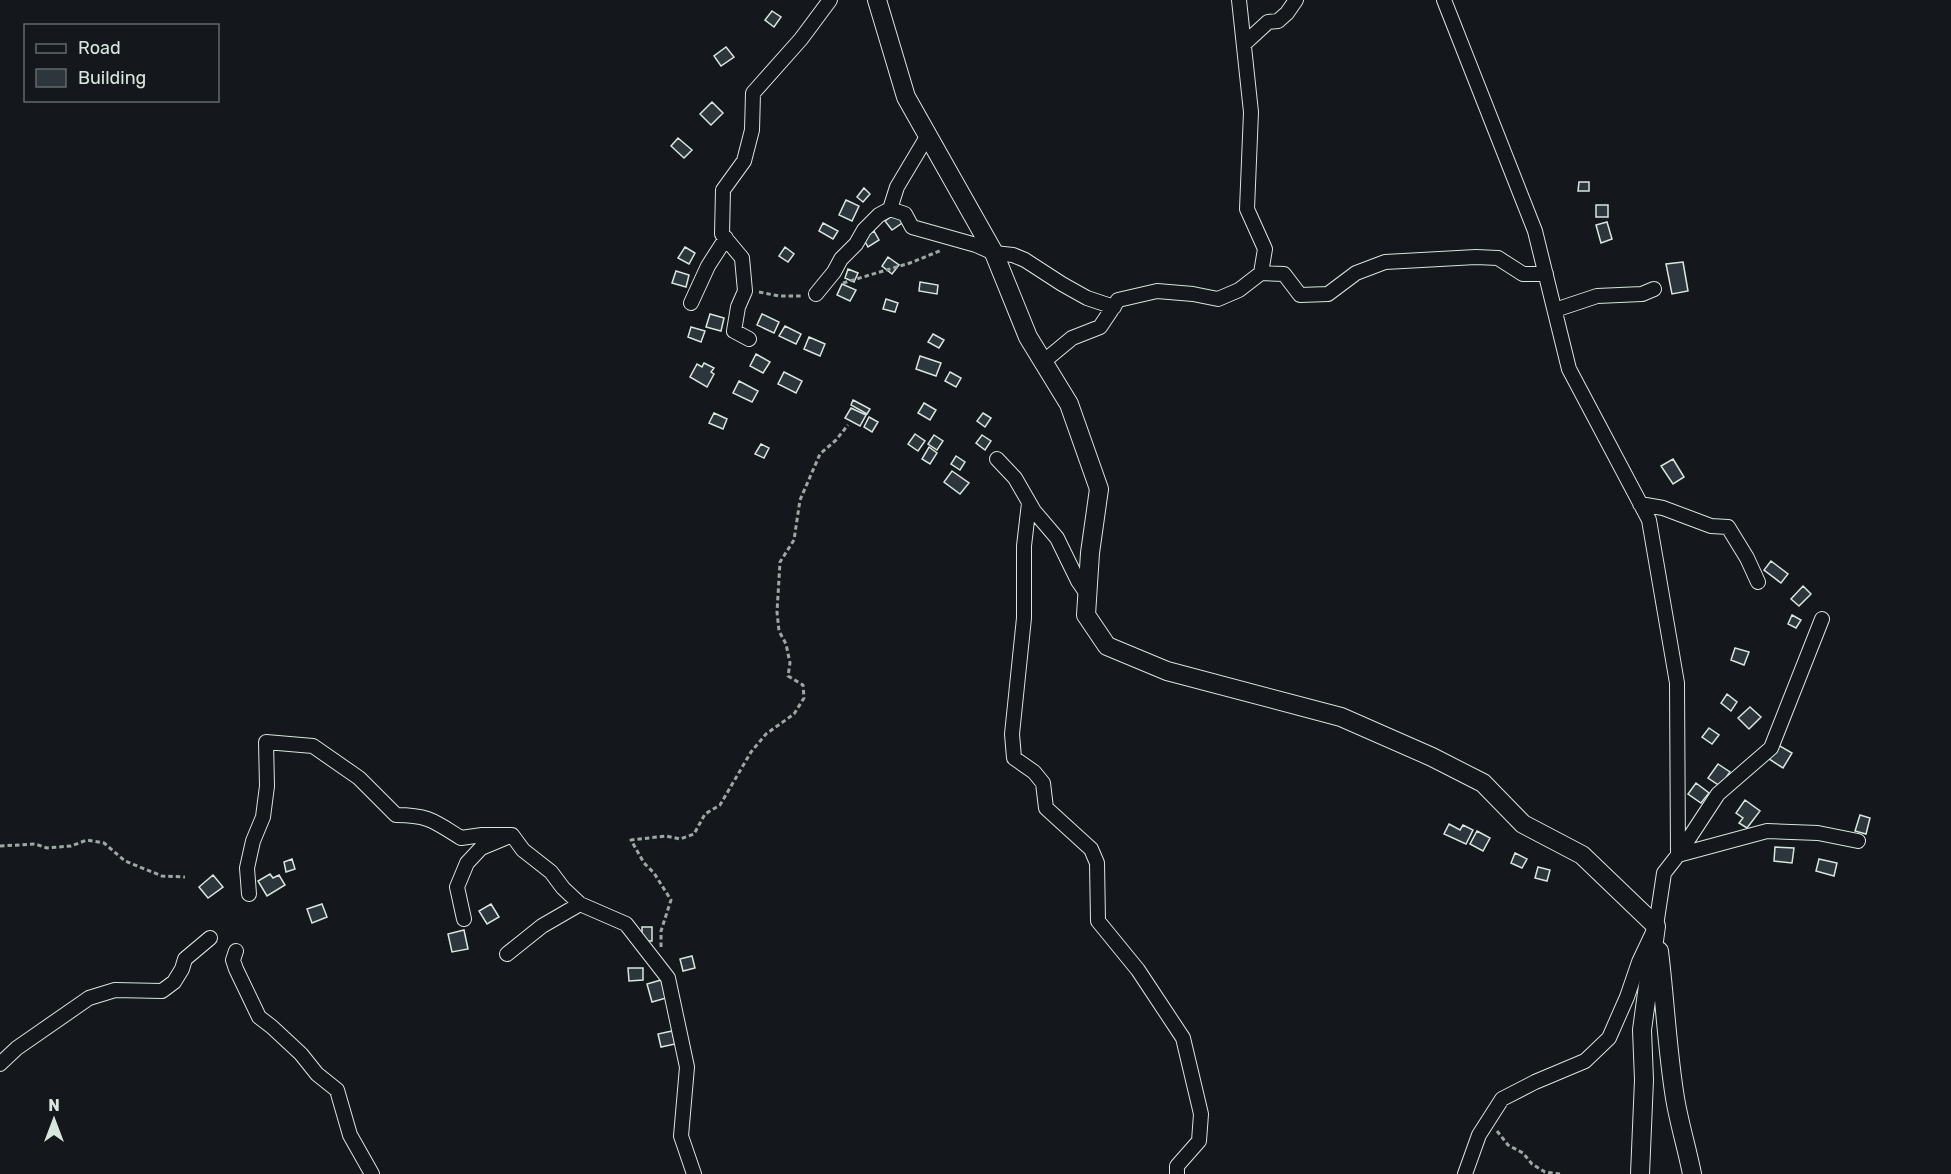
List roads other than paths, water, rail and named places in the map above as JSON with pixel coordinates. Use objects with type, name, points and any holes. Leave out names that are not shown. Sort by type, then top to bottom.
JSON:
[{"type":"street","points":[[749,339],[734,331],[738,307],[745,291],[742,258],[723,234],[723,190],[744,161],[752,130],[753,93],[801,39],[830,0]]},
{"type":"street","points":[[878,0],[906,96],[994,253],[1028,337],[1069,404],[1099,489],[1090,553],[1086,615],[1107,646],[1167,671],[1341,717],[1432,757],[1483,783],[1523,824],[1582,855],[1656,926],[1664,994],[1666,1036],[1675,1099],[1692,1174]]},
{"type":"street","points":[[1239,0],[1251,112],[1247,209],[1265,249],[1261,273]]},
{"type":"street","points":[[1244,44],[1268,22],[1278,21],[1296,0]]},
{"type":"street","points":[[1444,0],[1536,231],[1569,369],[1649,520],[1677,683],[1678,855]]},
{"type":"street","points":[[816,294],[834,272],[841,259],[856,244],[864,230],[879,215],[890,209],[897,187],[928,135]]},
{"type":"street","points":[[890,209],[905,214],[912,227],[976,245],[994,253],[1013,255],[1087,298],[1114,307]]},
{"type":"street","points":[[691,303],[708,266],[726,238]]},
{"type":"street","points":[[1043,362],[1072,338],[1100,327],[1118,300],[1157,291],[1218,299],[1239,290],[1261,273],[1284,274],[1300,295],[1328,294],[1356,273],[1385,262],[1476,257],[1498,258],[1523,274],[1546,274]]},
{"type":"street","points":[[1555,310],[1597,296],[1642,294],[1654,289]]},
{"type":"street","points":[[997,459],[1015,478],[1029,503],[1057,538],[1087,594]]},
{"type":"street","points":[[1029,503],[1024,546],[1024,618],[1012,734],[1014,758],[1034,772],[1043,783],[1046,808],[1091,849],[1097,863],[1098,921],[1138,970],[1183,1038],[1201,1114],[1199,1141],[1178,1166],[1177,1174]]},
{"type":"street","points":[[1640,504],[1663,508],[1711,526],[1728,527],[1748,558],[1758,582]]},
{"type":"street","points":[[1640,1174],[1644,1080],[1642,1030],[1664,873],[1718,794],[1771,748],[1822,619]]},
{"type":"street","points":[[249,894],[247,868],[253,841],[263,817],[267,786],[267,742],[312,746],[359,778],[396,815],[418,815],[435,821],[461,838],[512,835]]},
{"type":"street","points":[[1678,855],[1767,831],[1818,833],[1858,841]]},
{"type":"street","points":[[512,835],[523,850],[551,872],[563,888],[580,904],[626,924],[668,978],[687,1067],[681,1136],[694,1174]]},
{"type":"street","points":[[464,919],[457,887],[467,863],[481,848],[512,835]]},
{"type":"street","points":[[507,954],[542,926],[580,904]]},
{"type":"street","points":[[1465,1174],[1479,1135],[1502,1099],[1585,1061],[1609,1038],[1656,926]]},
{"type":"street","points":[[0,1064],[17,1048],[89,998],[115,990],[162,991],[174,982],[185,959],[210,938]]},
{"type":"street","points":[[236,951],[233,960],[236,969],[258,1017],[288,1042],[317,1074],[337,1090],[350,1135],[372,1174]]}]
